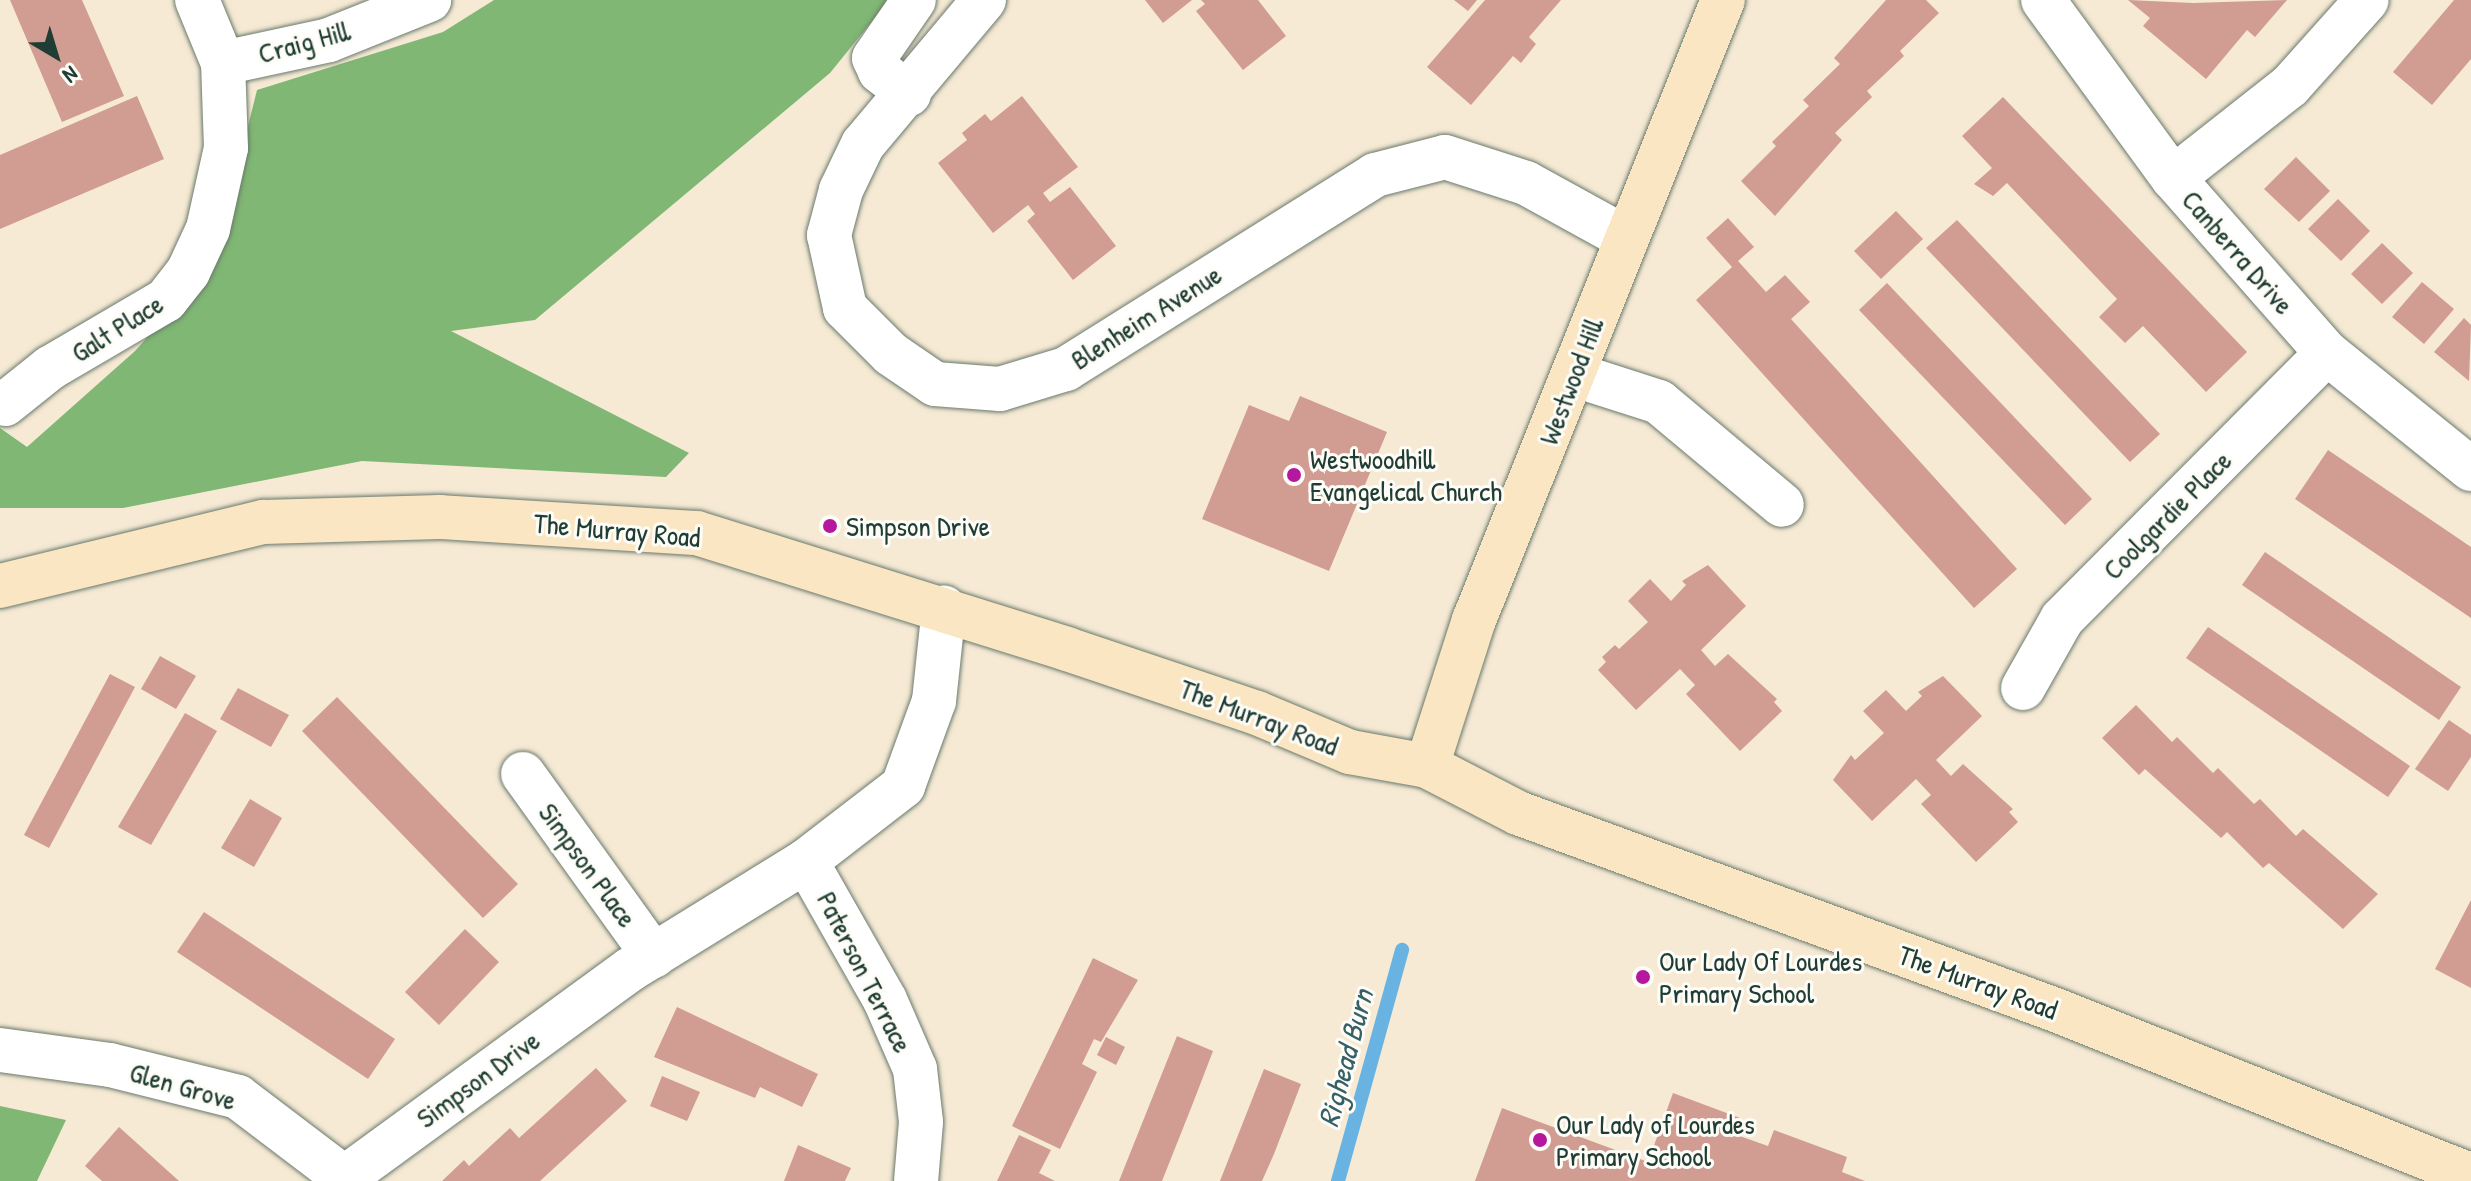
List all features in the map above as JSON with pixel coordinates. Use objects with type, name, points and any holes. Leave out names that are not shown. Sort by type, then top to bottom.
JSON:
[{"type":"street","name":"Galt Place","points":[[5,404],[50,368],[166,300],[188,272],[208,229],[226,148],[223,63],[197,0]]},
{"type":"street","name":"Craig Hill","points":[[223,63],[329,40],[429,0]]},
{"type":"street","points":[[909,94],[880,71],[874,58],[914,0]]},
{"type":"street","name":"Blenheim Avenue","points":[[984,0],[909,94],[863,144],[841,190],[829,235],[845,308],[891,354],[935,384],[1000,389],[1066,369],[1375,175],[1445,157],[1526,183],[1626,238]]},
{"type":"street","name":"Westwood Hill","points":[[1427,766],[1474,620],[1575,375],[1626,238],[1723,0]]},
{"type":"street","name":"Canberra Drive","points":[[2043,0],[2173,178],[2327,353],[2471,469]]},
{"type":"street","points":[[2173,178],[2290,86],[2367,0]]},
{"type":"street","name":"Coolgardie Place","points":[[2023,688],[2062,619],[2327,353]]},
{"type":"street","points":[[1575,375],[1659,402],[1782,505]]},
{"type":"street","name":"The Murray Road","points":[[0,586],[263,522],[440,517],[697,533],[944,608],[1257,713],[1350,752],[1427,766],[1518,813],[2053,1009],[2471,1175]]},
{"type":"street","name":"Simpson Drive","points":[[341,1178],[654,956],[806,861],[903,786],[934,701],[944,608]]},
{"type":"street","name":"Simpson Place","points":[[523,774],[654,956]]},
{"type":"street","name":"Paterson Terrace","points":[[806,861],[885,1000],[915,1069],[921,1122],[916,1181]]},
{"type":"street","name":"Glen Grove","points":[[0,1050],[110,1065],[238,1097],[341,1178]]},
{"type":"green space","points":[[494,0],[889,0],[830,73],[535,320],[451,331],[689,453],[666,477],[362,461],[123,508],[0,508],[0,428],[27,447],[135,351],[214,263],[257,90],[443,32]]},
{"type":"green space","points":[[0,1106],[66,1120],[37,1181],[0,1181]]},
{"type":"building","points":[[10,0],[82,0],[124,96],[62,122]]},
{"type":"building","points":[[1145,0],[1192,0],[1163,23]]},
{"type":"building","points":[[1201,0],[1258,0],[1286,36],[1243,70],[1196,11],[1205,4]]},
{"type":"building","points":[[1454,0],[1477,0],[1468,11]]},
{"type":"building","points":[[1485,0],[1561,0],[1529,37],[1536,44],[1521,63],[1513,56],[1471,105],[1427,67]]},
{"type":"building","points":[[1886,0],[1926,0],[1939,13],[1900,51],[1904,56],[1867,91],[1872,97],[1835,133],[1842,140],[1775,216],[1741,181],[1776,146],[1772,142],[1809,106],[1803,100],[1840,64],[1834,58]]},
{"type":"building","points":[[2128,0],[2193,3],[2287,0],[2255,37],[2247,30],[2206,79],[2143,26],[2150,18]]},
{"type":"building","points":[[2454,0],[2471,0],[2471,59],[2432,105],[2393,72]]},
{"type":"building","points":[[137,96],[164,159],[0,229],[0,155]]},
{"type":"building","points":[[1022,96],[1078,167],[1043,193],[1050,202],[1070,187],[1116,246],[1073,280],[1027,221],[1035,214],[1028,205],[993,233],[938,163],[967,140],[962,133],[985,114],[991,121]]},
{"type":"building","points":[[2003,97],[2247,352],[2206,392],[2143,326],[2125,343],[2099,317],[2117,299],[2007,183],[1993,196],[1974,184],[1992,168],[1962,136]]},
{"type":"building","points":[[2296,157],[2330,191],[2299,222],[2264,189]]},
{"type":"building","points":[[2338,199],[2370,231],[2341,261],[2308,229]]},
{"type":"building","points":[[1896,211],[1923,239],[1881,279],[1854,251]]},
{"type":"building","points":[[1728,218],[1754,247],[1738,261],[1766,292],[1785,275],[1810,302],[1791,319],[2017,569],[1974,608],[1696,300],[1732,267],[1706,238]]},
{"type":"building","points":[[1957,220],[2160,434],[2130,462],[1926,248]]},
{"type":"building","points":[[2382,243],[2413,273],[2382,304],[2351,274]]},
{"type":"building","points":[[2422,282],[2454,309],[2424,344],[2392,317]]},
{"type":"building","points":[[1887,283],[2092,499],[2065,525],[1859,310]]},
{"type":"building","points":[[2464,318],[2471,325],[2469,381],[2434,352]]},
{"type":"building","name":"Westwoodhill Evangelical Church","points":[[1300,396],[1387,432],[1329,571],[1202,519],[1249,405],[1289,421]]},
{"type":"building","points":[[2328,450],[2471,547],[2471,618],[2295,499]]},
{"type":"building","points":[[2265,552],[2461,687],[2439,720],[2242,585]]},
{"type":"building","points":[[1708,565],[1746,606],[1701,650],[1715,666],[1728,654],[1777,699],[1774,702],[1782,711],[1740,751],[1686,694],[1695,685],[1680,669],[1636,710],[1598,670],[1606,662],[1602,657],[1615,645],[1619,649],[1648,622],[1628,601],[1650,579],[1671,601],[1686,585],[1682,581]]},
{"type":"building","points":[[2208,627],[2410,766],[2388,797],[2186,658]]},
{"type":"building","points":[[160,656],[196,676],[176,709],[141,689]]},
{"type":"building","points":[[110,674],[135,687],[49,848],[24,835]]},
{"type":"building","points":[[1943,676],[1982,716],[1936,760],[1951,776],[1963,764],[2013,809],[2009,812],[2018,822],[1976,862],[1921,804],[1931,795],[1916,779],[1872,821],[1833,780],[1851,755],[1855,760],[1884,733],[1863,711],[1886,690],[1906,711],[1922,696],[1918,692]]},
{"type":"building","points":[[238,688],[289,715],[271,747],[220,719]]},
{"type":"building","points":[[337,697],[518,884],[483,918],[302,731]]},
{"type":"building","points":[[2136,705],[2172,742],[2177,737],[2213,773],[2218,768],[2254,804],[2260,799],[2296,836],[2303,829],[2378,894],[2343,929],[2269,863],[2263,868],[2227,832],[2221,838],[2145,769],[2139,775],[2102,738]]},
{"type":"building","points":[[185,713],[217,731],[151,845],[118,827]]},
{"type":"building","points":[[2449,720],[2471,735],[2471,757],[2448,791],[2415,769]]},
{"type":"building","points":[[250,799],[282,818],[254,867],[221,848]]},
{"type":"building","points":[[2471,900],[2471,988],[2435,969]]},
{"type":"building","points":[[204,912],[395,1039],[368,1079],[177,952]]},
{"type":"building","points":[[465,929],[499,962],[439,1025],[405,992]]},
{"type":"building","points":[[1093,958],[1138,980],[1101,1042],[1094,1039],[1082,1064],[1097,1072],[1060,1149],[1012,1126]]},
{"type":"building","points":[[677,1007],[818,1074],[802,1107],[760,1087],[755,1098],[654,1057]]},
{"type":"building","points":[[1177,1036],[1213,1051],[1162,1181],[1119,1181]]},
{"type":"building","points":[[1106,1037],[1125,1047],[1116,1065],[1097,1055]]},
{"type":"building","points":[[596,1068],[627,1101],[540,1181],[442,1181],[464,1160],[469,1166],[510,1128],[519,1138]]},
{"type":"building","points":[[1264,1069],[1301,1084],[1274,1154],[1262,1181],[1220,1181]]},
{"type":"building","points":[[662,1076],[700,1092],[687,1121],[650,1106]]},
{"type":"building","name":"Our Lady of Lourdes Primary School","points":[[1673,1093],[1740,1118],[1734,1134],[1768,1146],[1774,1130],[1847,1157],[1842,1172],[1865,1181],[1475,1181],[1502,1108],[1648,1162]]},
{"type":"building","points":[[119,1127],[179,1181],[102,1181],[85,1166]]},
{"type":"building","points":[[1019,1135],[1051,1150],[1039,1173],[1055,1181],[997,1181]]},
{"type":"building","points":[[798,1145],[851,1168],[845,1181],[784,1181]]},
{"type":"waterway","name":"Righead Burn","points":[[1338,1181],[1402,950]]},
{"type":"place","name":"Westwoodhill Evangelical Church","points":[[1294,475]]},
{"type":"place","name":"Simpson Drive","points":[[830,526]]},
{"type":"place","name":"Our Lady Of Lourdes Primary School","points":[[1643,977]]},
{"type":"place","name":"Our Lady of Lourdes Primary School","points":[[1540,1140]]}]
